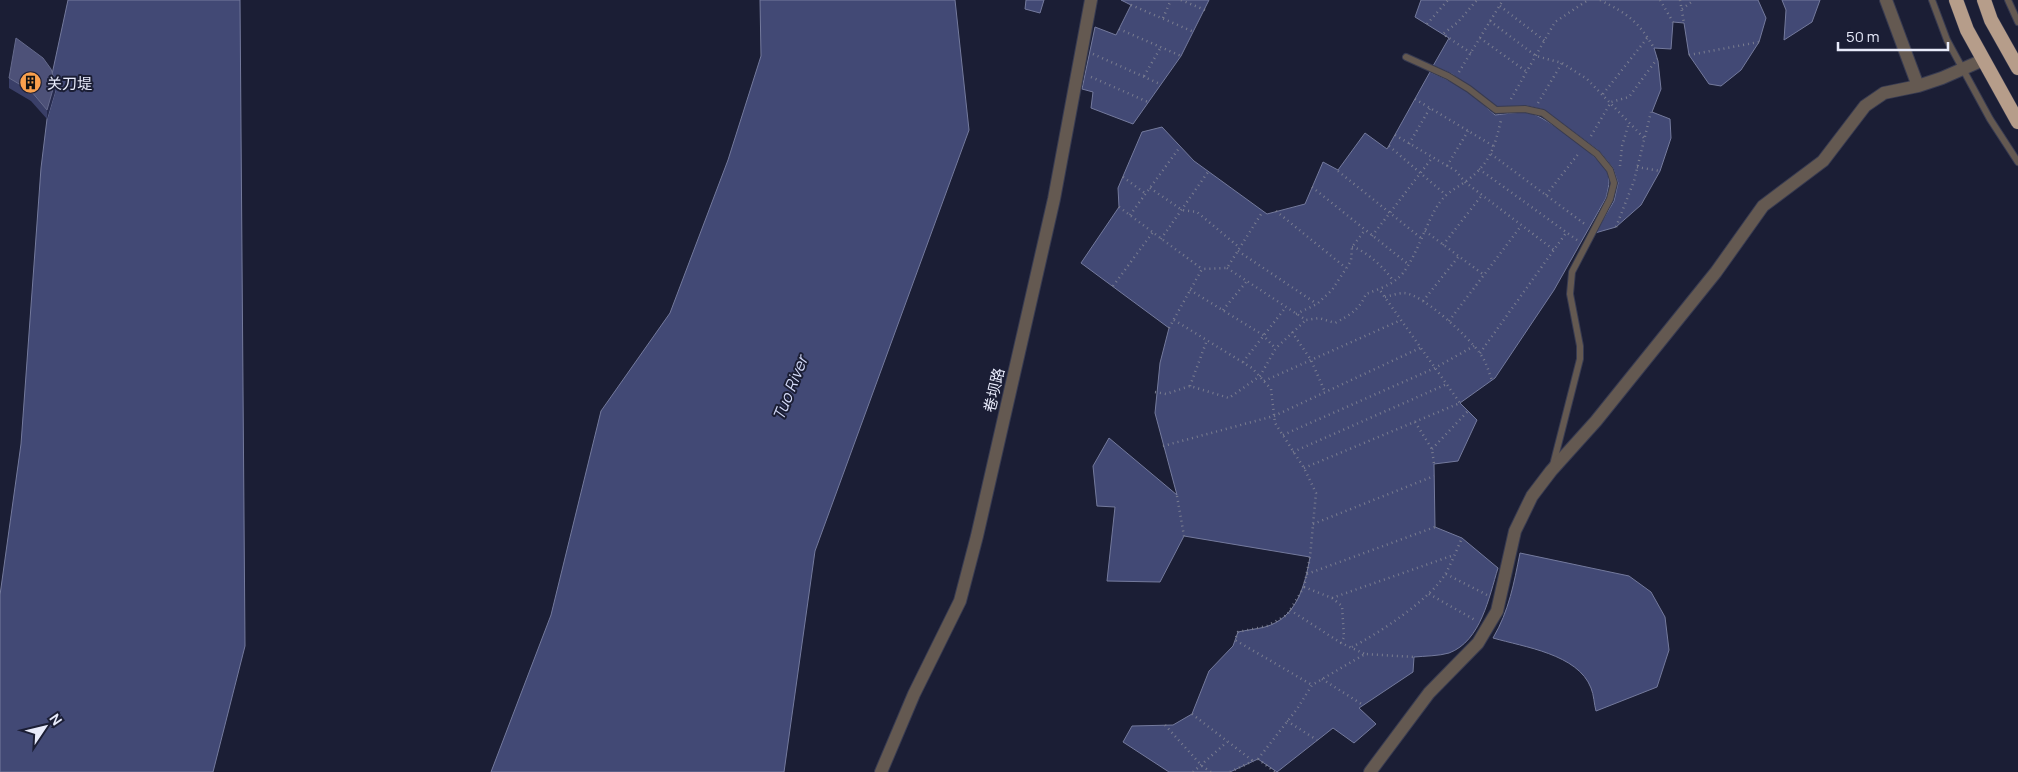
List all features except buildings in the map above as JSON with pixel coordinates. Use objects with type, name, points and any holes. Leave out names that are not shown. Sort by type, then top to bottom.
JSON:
[{"type":"highway","points":[[1956,0],[1967,30],[2018,122]]},
{"type":"highway","points":[[1984,0],[1991,20],[2018,68]]},
{"type":"street","name":"卷坝路","points":[[880,772],[914,694],[960,601],[980,526],[1054,199],[1091,0]]},
{"type":"street","points":[[1886,0],[1918,86]]},
{"type":"street","points":[[1370,772],[1429,693],[1478,644],[1497,611],[1515,530],[1532,496],[1551,471],[1596,421],[1716,272],[1763,206],[1823,161],[1865,106],[1884,93],[1918,86],[1963,70],[1983,60]]},
{"type":"lane","points":[[1932,0],[1947,40],[1990,119],[2018,162]]},
{"type":"lane","points":[[2008,0],[2018,22]]},
{"type":"lane","points":[[1406,57],[1455,80],[1496,110],[1524,109],[1543,113],[1597,154],[1610,170],[1614,183],[1610,199],[1572,272],[1570,294],[1580,346],[1580,359],[1551,471]]},
{"type":"path","points":[[1163,18],[1172,0]]},
{"type":"path","points":[[1181,0],[1204,10]]},
{"type":"path","points":[[1427,24],[1448,0]]},
{"type":"path","points":[[1471,52],[1443,34],[1458,22],[1477,0]]},
{"type":"path","points":[[1455,80],[1503,0]]},
{"type":"path","points":[[1155,392],[1166,394],[1190,386],[1229,398],[1260,376],[1276,348],[1306,320],[1319,318],[1336,322],[1352,315],[1361,306],[1366,294],[1398,279],[1408,264],[1438,204],[1446,195],[1465,182],[1479,169],[1491,154],[1495,147],[1506,110],[1555,22],[1587,0]]},
{"type":"path","points":[[1600,0],[1623,12],[1639,25],[1654,48]]},
{"type":"path","points":[[1660,0],[1673,22]]},
{"type":"path","points":[[1680,0],[1684,23]]},
{"type":"path","points":[[1682,9],[1694,0]]},
{"type":"path","points":[[1131,5],[1194,32]]},
{"type":"path","points":[[1500,6],[1544,41]]},
{"type":"path","points":[[1490,21],[1536,56],[1562,64],[1586,79],[1611,102],[1644,138]]},
{"type":"path","points":[[1119,29],[1181,56]]},
{"type":"path","points":[[1603,94],[1648,37]]},
{"type":"path","points":[[1480,38],[1527,72]]},
{"type":"path","points":[[1689,55],[1759,42]]},
{"type":"path","points":[[1144,77],[1161,47]]},
{"type":"path","points":[[1089,52],[1160,84]]},
{"type":"path","points":[[1546,195],[1586,146],[1611,102],[1629,97],[1657,59]]},
{"type":"path","points":[[1533,111],[1562,64]]},
{"type":"path","points":[[1085,74],[1148,102]]},
{"type":"path","points":[[1415,99],[1495,147]]},
{"type":"path","points":[[1409,144],[1430,108]]},
{"type":"path","points":[[1616,227],[1634,181],[1651,112]]},
{"type":"path","points":[[1614,183],[1620,176],[1622,146],[1629,123]]},
{"type":"path","points":[[1447,166],[1468,131]]},
{"type":"path","points":[[1394,135],[1456,171],[1465,182],[1554,250]]},
{"type":"path","points":[[1389,146],[1446,195]]},
{"type":"path","points":[[1130,215],[1180,147]]},
{"type":"path","points":[[1491,154],[1589,227]]},
{"type":"path","points":[[1372,236],[1391,214],[1432,158]]},
{"type":"path","points":[[1637,167],[1660,171]]},
{"type":"path","points":[[1479,169],[1585,245]]},
{"type":"path","points":[[1338,170],[1421,238]]},
{"type":"path","points":[[1161,239],[1208,172]]},
{"type":"path","points":[[1123,177],[1146,194]]},
{"type":"path","points":[[1312,187],[1408,264]]},
{"type":"path","points":[[1150,188],[1182,210],[1197,212],[1240,248]]},
{"type":"path","points":[[1444,244],[1482,195]]},
{"type":"path","points":[[1119,207],[1202,269],[1228,268],[1306,320]]},
{"type":"path","points":[[1276,211],[1346,268]]},
{"type":"path","points":[[1228,268],[1263,212]]},
{"type":"path","points":[[1449,321],[1521,226]]},
{"type":"path","points":[[1296,314],[1317,304],[1332,290],[1351,261],[1352,248],[1365,230]]},
{"type":"path","points":[[1425,230],[1484,275]]},
{"type":"path","points":[[1113,286],[1152,232]]},
{"type":"path","points":[[1480,353],[1566,233]]},
{"type":"path","points":[[1352,248],[1359,248],[1389,274],[1393,281]]},
{"type":"path","points":[[1238,251],[1317,304]]},
{"type":"path","points":[[1423,301],[1459,256]]},
{"type":"path","points":[[1169,328],[1202,269]]},
{"type":"path","points":[[1223,310],[1247,281]]},
{"type":"path","points":[[1304,468],[1460,403],[1379,289]]},
{"type":"path","points":[[1190,290],[1263,335],[1276,348]]},
{"type":"path","points":[[1385,297],[1404,293],[1423,301],[1449,321],[1480,353],[1492,380]]},
{"type":"path","points":[[1243,362],[1286,307]]},
{"type":"path","points":[[1174,320],[1243,362],[1260,376],[1270,389],[1275,423],[1304,468],[1316,493],[1304,587],[1287,615],[1267,626],[1238,632],[1235,640],[1312,685]]},
{"type":"path","points":[[1264,381],[1401,320]]},
{"type":"path","points":[[1292,332],[1311,360],[1325,392]]},
{"type":"path","points":[[1190,386],[1207,340]]},
{"type":"path","points":[[1283,435],[1435,368],[1474,346]]},
{"type":"path","points":[[1163,446],[1274,416],[1420,347]]},
{"type":"path","points":[[1293,452],[1446,384]]},
{"type":"path","points":[[1432,449],[1468,411]]},
{"type":"path","points":[[1415,422],[1432,449],[1434,464]]},
{"type":"path","points":[[1313,524],[1434,476]]},
{"type":"path","points":[[1177,496],[1184,536]]},
{"type":"path","points":[[1307,574],[1435,527]]},
{"type":"path","points":[[1352,647],[1375,636],[1429,594],[1446,574],[1462,538]]},
{"type":"path","points":[[1332,598],[1454,555]]},
{"type":"path","points":[[1446,574],[1489,596]]},
{"type":"path","points":[[1304,587],[1332,598],[1342,606],[1344,637],[1341,643]]},
{"type":"path","points":[[1429,594],[1479,622]]},
{"type":"path","points":[[1290,610],[1341,643],[1365,654],[1414,657]]},
{"type":"path","points":[[1230,772],[1258,759],[1312,685],[1365,654]]},
{"type":"path","points":[[1322,679],[1363,705]]},
{"type":"path","points":[[1192,714],[1253,761]]},
{"type":"path","points":[[1287,721],[1317,740]]},
{"type":"path","points":[[1165,725],[1202,766],[1211,772]]},
{"type":"path","points":[[1193,772],[1228,741]]},
{"type":"path","points":[[1258,759],[1275,772]]},
{"type":"water","points":[[68,0],[240,0],[245,646],[213,772],[0,772],[0,595],[21,444],[41,168],[47,119],[55,92],[51,79]]},
{"type":"water","name":"Tuo River","points":[[760,0],[955,0],[969,130],[815,551],[784,772],[491,772],[551,615],[601,411],[670,313],[728,160],[761,56]]},
{"type":"water","points":[[1026,0],[1044,0],[1040,13],[1025,9]]},
{"type":"water","points":[[1121,0],[1209,0],[1181,56],[1133,124],[1091,108],[1093,92],[1082,89],[1095,27],[1116,35],[1131,5]]},
{"type":"water","points":[[1421,0],[1758,0],[1766,18],[1759,42],[1741,70],[1721,86],[1709,84],[1689,55],[1684,23],[1673,22],[1671,49],[1654,48],[1658,61],[1661,89],[1652,112],[1670,119],[1671,138],[1660,171],[1641,205],[1616,227],[1595,233],[1614,201],[1618,183],[1613,168],[1599,151],[1544,110],[1527,106],[1497,107],[1452,74],[1433,66],[1449,38],[1415,17]]},
{"type":"water","points":[[1782,0],[1820,0],[1812,22],[1784,40],[1786,10]]},
{"type":"water","points":[[1430,72],[1465,90],[1495,115],[1526,112],[1548,122],[1572,138],[1595,157],[1607,171],[1609,178],[1606,198],[1554,290],[1495,378],[1460,403],[1477,420],[1458,461],[1434,464],[1435,527],[1462,538],[1498,568],[1487,604],[1476,628],[1469,639],[1460,647],[1445,654],[1414,657],[1413,672],[1359,708],[1376,724],[1354,743],[1333,728],[1277,772],[1258,759],[1230,772],[1169,772],[1123,742],[1132,726],[1173,725],[1192,714],[1209,671],[1233,646],[1238,632],[1276,623],[1292,608],[1302,589],[1310,557],[1184,536],[1160,582],[1107,581],[1115,507],[1097,506],[1093,466],[1109,438],[1177,495],[1155,413],[1160,363],[1169,328],[1081,263],[1119,207],[1118,188],[1142,132],[1162,127],[1194,161],[1267,214],[1305,204],[1323,162],[1338,170],[1365,133],[1387,149]]},
{"type":"water","points":[[1520,553],[1629,576],[1651,592],[1665,617],[1669,650],[1657,687],[1596,711],[1591,688],[1584,676],[1575,667],[1549,654],[1493,638],[1507,607]]},
{"type":"place","name":"关刀堤","points":[[31,83]]}]
